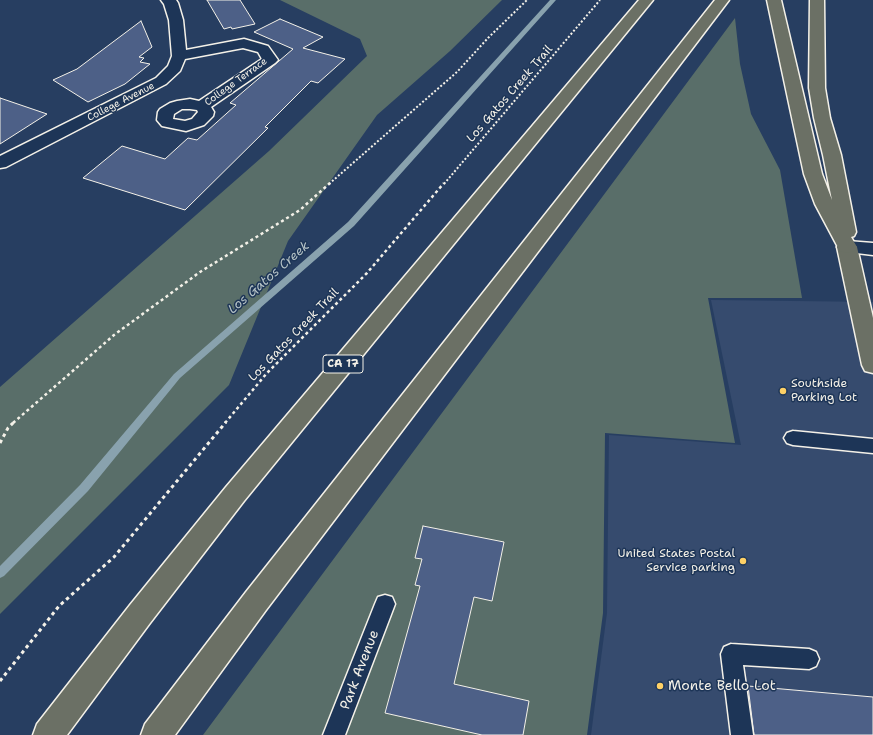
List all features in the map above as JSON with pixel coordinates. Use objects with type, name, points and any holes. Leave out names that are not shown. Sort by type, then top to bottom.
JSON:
[{"type":"main road","name":"CA 17","points":[[48,735],[135,620],[235,494],[646,0]]},
{"type":"main road","points":[[156,735],[256,601],[722,0]]},
{"type":"main road","points":[[774,0],[813,174],[824,204],[847,247]]},
{"type":"main road","points":[[817,0],[817,88],[822,118],[834,163],[847,232],[847,247],[873,365]]},
{"type":"street","points":[[168,0],[171,3],[176,20],[179,56]]},
{"type":"street","name":"College Terrace","points":[[179,56],[244,43],[263,49],[270,60],[202,106]]},
{"type":"street","name":"College Avenue","points":[[0,163],[161,81],[175,68],[179,56]]},
{"type":"street","points":[[847,247],[873,249]]},
{"type":"lane","points":[[793,438],[873,446]]},
{"type":"lane","name":"Park Avenue","points":[[334,735],[385,604]]},
{"type":"lane","points":[[742,735],[731,654],[809,659]]},
{"type":"path","points":[[0,443],[8,428],[114,335],[200,272],[300,210],[457,72],[488,38],[527,0]]},
{"type":"path","name":"Los Gatos Creek Trail","points":[[0,681],[59,606],[114,557],[267,373],[367,273],[600,0]]},
{"type":"shaded area","points":[[711,300],[873,302],[873,735],[591,735],[607,613],[609,435],[741,445]]},
{"type":"green space","points":[[280,0],[502,0],[450,51],[377,115],[288,241],[229,385],[0,614],[0,387],[269,151],[367,56],[360,39]]},
{"type":"green space","points":[[735,18],[740,64],[751,114],[780,170],[802,298],[708,298],[735,443],[605,433],[603,613],[587,735],[203,735]]},
{"type":"building","points":[[207,0],[240,0],[255,24],[232,29],[231,27],[224,29]]},
{"type":"building","points":[[280,19],[323,37],[303,48],[345,59],[318,83],[311,81],[265,127],[268,128],[185,210],[83,178],[122,146],[165,159],[188,138],[197,140],[236,105],[230,103],[293,49],[254,32]]},
{"type":"building","points":[[141,21],[152,47],[139,57],[144,58],[140,62],[150,64],[125,84],[88,102],[53,80],[77,69]]},
{"type":"building","points":[[0,98],[47,114],[0,144]]},
{"type":"building","points":[[423,526],[504,542],[492,601],[474,597],[454,684],[529,701],[523,735],[482,735],[385,713],[420,586],[415,585],[422,559],[415,558]]},
{"type":"building","points":[[748,686],[873,697],[873,735],[754,735]]},
{"type":"waterway","name":"Los Gatos Creek","points":[[0,573],[84,488],[177,376],[351,224],[553,0]]},
{"type":"place","name":"Southside Parking Lot","points":[[783,391]]},
{"type":"place","name":"United States Postal Service parking","points":[[743,561]]},
{"type":"place","name":"Monte Bello Lot","points":[[660,686]]}]
